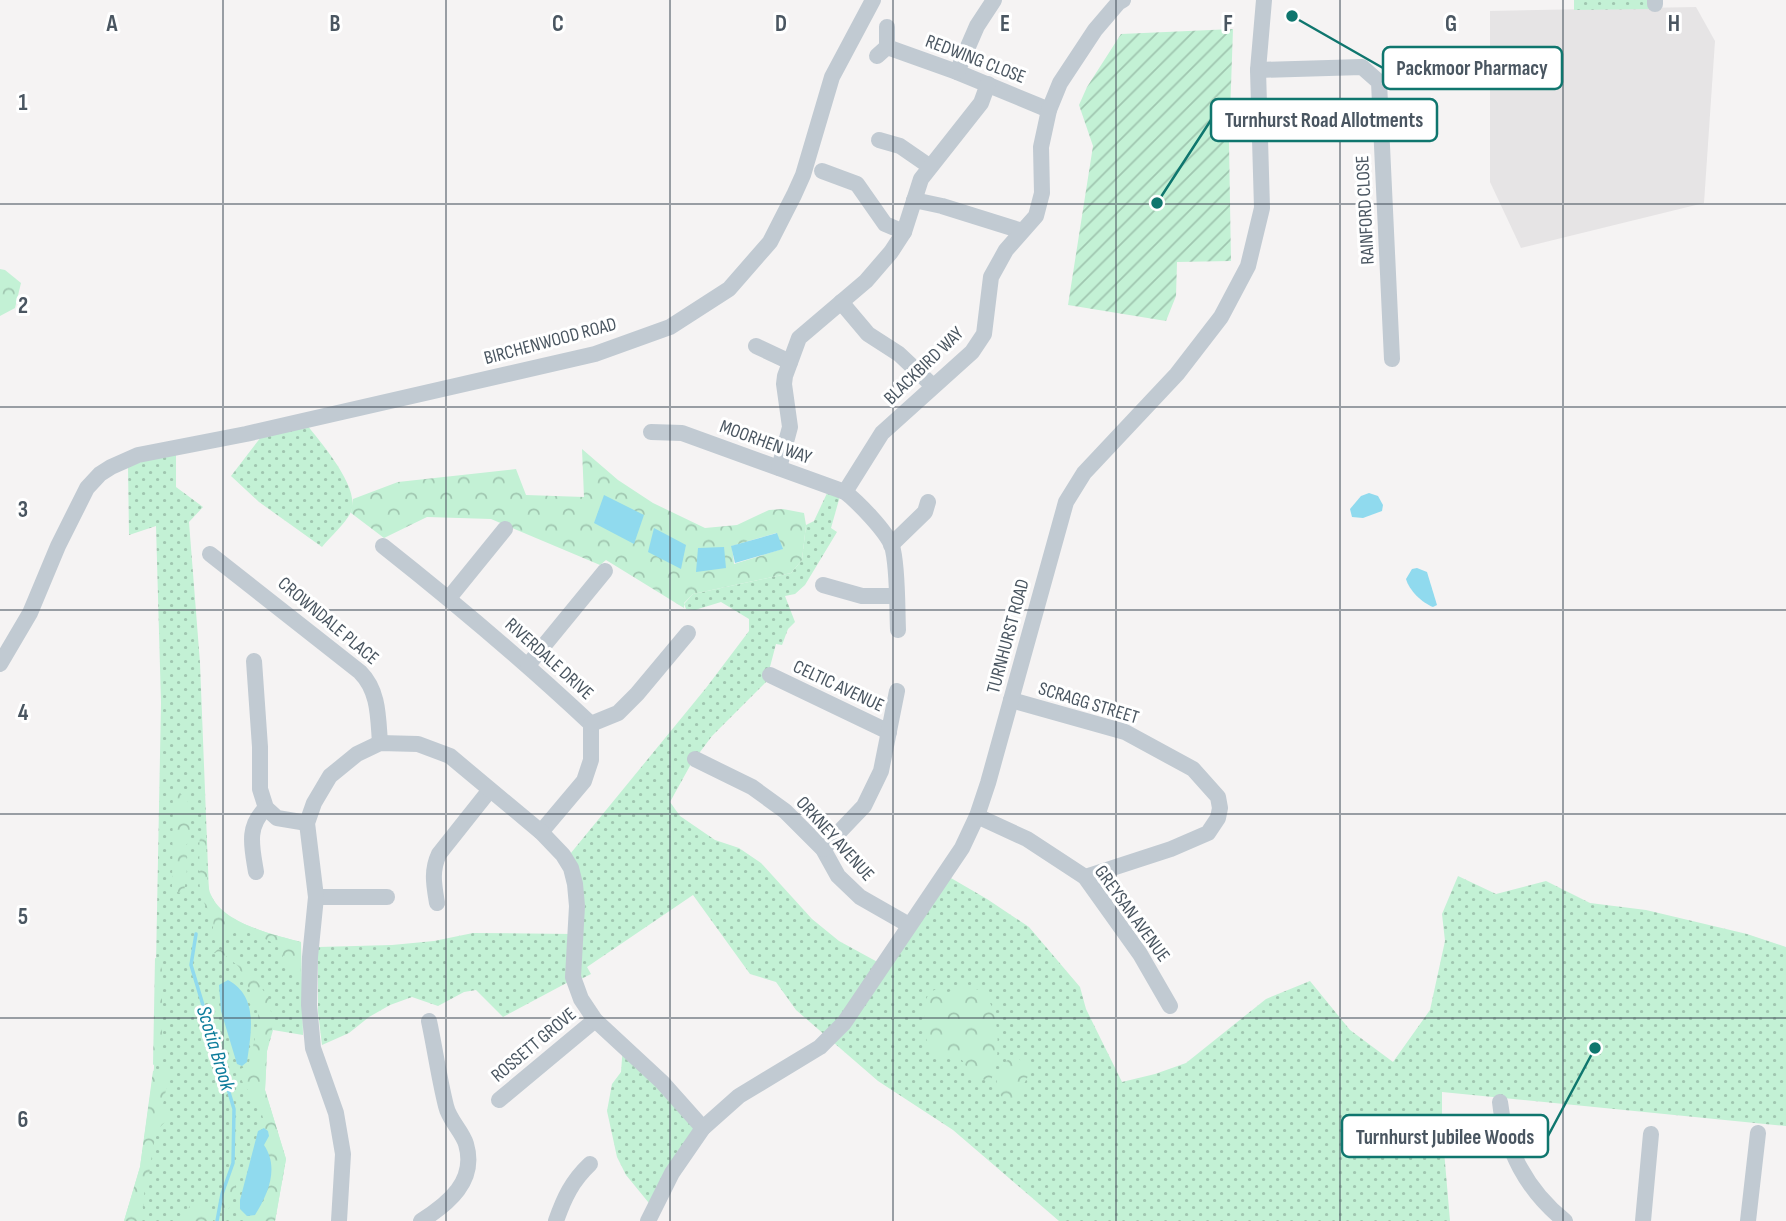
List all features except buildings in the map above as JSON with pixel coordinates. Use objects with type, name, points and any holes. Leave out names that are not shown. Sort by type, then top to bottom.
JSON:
[{"type":"street","name":"BIRCHENWOOD ROAD","points":[[0,664],[30,613],[58,546],[87,488],[100,474],[138,455],[595,354],[670,327],[729,289],[770,242],[803,175],[832,77],[873,0]]},
{"type":"street","points":[[957,72],[977,26],[994,0]]},
{"type":"street","name":"TURNHURST ROAD","points":[[648,1221],[672,1172],[703,1128],[739,1096],[820,1047],[844,1023],[962,848],[977,816],[1066,502],[1084,473],[1177,374],[1221,317],[1248,266],[1262,208],[1258,70],[1264,0]]},
{"type":"street","name":"BLACKBIRD WAY","points":[[845,492],[881,433],[972,352],[984,334],[991,277],[1006,250],[1036,216],[1042,193],[1041,147],[1049,110],[1060,83],[1118,1]]},
{"type":"street","name":"REDWING CLOSE","points":[[887,27],[882,51],[957,72],[1049,110]]},
{"type":"street","name":"RAINFORD CLOSE","points":[[1258,70],[1363,68],[1379,82],[1392,359]]},
{"type":"street","points":[[779,468],[790,427],[784,384],[799,338],[866,281],[904,232],[921,179],[981,103],[988,84]]},
{"type":"street","points":[[879,140],[900,146],[929,166]]},
{"type":"street","points":[[822,172],[857,184],[885,224],[904,232]]},
{"type":"street","points":[[914,200],[1022,231]]},
{"type":"street","points":[[841,302],[869,334],[899,354],[933,386]]},
{"type":"street","points":[[754,345],[790,362]]},
{"type":"street","name":"MOORHEN WAY","points":[[651,432],[673,426],[682,433],[845,492]]},
{"type":"street","points":[[845,492],[858,502],[891,545],[898,630]]},
{"type":"street","points":[[891,545],[929,511]]},
{"type":"street","points":[[449,598],[505,530]]},
{"type":"street","name":"RIVERDALE DRIVE","points":[[383,546],[528,665],[591,724],[591,760],[584,781],[541,832]]},
{"type":"street","name":"CROWNDALE PLACE","points":[[210,554],[279,606],[370,682],[376,697],[380,743]]},
{"type":"street","points":[[528,665],[605,571]]},
{"type":"street","points":[[823,585],[862,596],[897,596]]},
{"type":"street","points":[[591,724],[618,713],[688,632]]},
{"type":"street","points":[[254,661],[260,789],[265,808],[277,818],[307,823]]},
{"type":"street","name":"CELTIC AVENUE","points":[[770,676],[889,732]]},
{"type":"street","points":[[823,849],[864,806],[881,771],[897,691]]},
{"type":"street","name":"SCRAGG STREET","points":[[1011,700],[1125,732],[1193,769],[1218,797],[1218,818],[1208,834],[1085,877]]},
{"type":"street","points":[[339,1221],[343,1154],[335,1113],[313,1048],[309,1004],[316,897],[307,823],[314,803],[330,776],[357,754],[380,743],[418,744],[450,756],[541,832],[563,855],[574,876],[577,906],[573,976],[581,999],[594,1020],[662,1082],[703,1128]]},
{"type":"street","name":"ORKNEY AVENUE","points":[[695,759],[752,787],[785,811],[823,849],[838,876],[860,897],[909,925]]},
{"type":"street","points":[[437,903],[433,878],[434,865],[439,854],[489,791]]},
{"type":"street","points":[[256,872],[251,836],[257,817],[265,808]]},
{"type":"street","name":"GREYSAN AVENUE","points":[[977,816],[1027,839],[1085,877],[1140,954],[1170,1006]]},
{"type":"street","points":[[316,897],[387,897]]},
{"type":"street","name":"ROSSETT GROVE","points":[[499,1100],[594,1020]]},
{"type":"street","points":[[421,1221],[454,1196],[464,1184],[468,1166],[466,1144],[446,1110],[429,1021]]},
{"type":"street","points":[[1500,1102],[1505,1132],[1515,1160],[1549,1209],[1565,1221]]},
{"type":"street","points":[[1748,1221],[1758,1133]]},
{"type":"street","points":[[1643,1221],[1646,1140]]},
{"type":"street","points":[[556,1221],[566,1192],[582,1181],[590,1164]]},
{"type":"shaded area","points":[[1696,7],[1715,41],[1704,203],[1521,248],[1490,182],[1490,11]]},
{"type":"green space","points":[[1574,0],[1651,0],[1650,9],[1574,10]]},
{"type":"green space","points":[[1233,29],[1229,143],[1231,261],[1177,262],[1176,296],[1166,321],[1068,305],[1093,146],[1079,105],[1087,87],[1121,34]]},
{"type":"green space","points":[[0,269],[21,283],[15,308],[0,316]]},
{"type":"green space","points":[[307,425],[338,466],[353,502],[348,517],[322,547],[259,502],[231,476],[261,437]]},
{"type":"green space","points":[[582,449],[618,480],[653,503],[705,528],[737,525],[769,510],[783,509],[804,513],[806,525],[802,560],[791,573],[693,594],[684,603],[684,608],[606,560],[600,565],[491,519],[427,517],[384,538],[351,513],[353,499],[398,482],[516,469],[526,495],[584,497]],"holes":[[[776,533],[782,549],[734,564],[732,546]]]},
{"type":"green space","points":[[176,453],[176,487],[203,507],[189,522],[200,663],[209,893],[218,907],[234,919],[301,942],[303,1035],[273,1030],[267,1051],[265,1090],[286,1159],[275,1221],[124,1221],[140,1167],[154,1068],[161,703],[156,526],[129,535],[128,467]]},
{"type":"green space","points":[[828,491],[840,496],[831,528],[837,532],[805,585],[795,594],[785,596],[795,622],[788,629],[782,645],[776,644],[766,682],[712,736],[691,764],[670,802],[680,816],[715,840],[739,848],[761,863],[812,919],[839,941],[883,965],[944,874],[1029,927],[1080,987],[1086,1009],[1122,1082],[1186,1063],[1266,999],[1310,981],[1350,1030],[1393,1062],[1430,1010],[1445,941],[1442,914],[1458,876],[1496,894],[1546,881],[1590,903],[1646,910],[1747,934],[1786,947],[1786,1126],[1442,1092],[1442,1127],[1450,1221],[1059,1221],[953,1130],[878,1081],[796,1010],[776,982],[750,974],[693,895],[587,967],[591,974],[575,982],[574,979],[503,1017],[476,990],[464,992],[438,1006],[412,997],[390,1005],[349,1033],[322,1045],[318,1012],[318,947],[392,945],[434,941],[473,933],[574,934],[566,859],[706,688],[749,631],[749,619],[721,602],[695,610],[686,609],[684,604],[693,594],[791,573],[802,560],[806,525],[814,521]]},
{"type":"green space","points":[[173,787],[187,799],[191,840],[186,845],[187,873],[184,891],[179,893],[172,889]]},
{"type":"green space","points":[[206,829],[208,881],[211,895],[217,905],[250,926],[301,942],[300,977],[286,966],[281,948],[266,939],[237,930],[225,941],[216,942],[212,937],[214,917],[203,899],[199,880],[200,836],[201,831]]},
{"type":"green space","points":[[218,949],[238,956],[269,999],[273,1025],[267,1051],[265,1090],[286,1159],[275,1221],[253,1221],[265,1198],[264,1145],[268,1131],[264,1128],[258,1106],[237,1070],[248,1066],[259,1022],[257,1006],[239,967],[226,956],[214,953]]},
{"type":"green space","points":[[155,958],[159,959],[162,970],[162,1060],[153,1065]]},
{"type":"green space","points":[[969,987],[984,994],[996,1023],[998,1050],[990,1081],[973,1077],[962,1060],[940,1055],[931,1049],[923,1027],[926,1020],[922,1008],[929,993],[936,989],[944,993]]},
{"type":"green space","points":[[623,1045],[703,1128],[653,1208],[626,1175],[617,1157],[607,1111],[612,1084],[621,1072]]},
{"type":"green space","points":[[1016,1057],[1032,1068],[1015,1102],[1006,1100],[1001,1095],[997,1080],[1002,1065]]},
{"type":"green space","points":[[159,1070],[169,1076],[163,1104],[168,1119],[158,1129],[153,1147],[149,1176],[145,1184],[142,1221],[124,1221],[140,1167],[153,1071]]},
{"type":"green space","points":[[231,1167],[238,1167],[235,1189],[228,1211],[222,1212],[221,1195]]},
{"type":"green space","points":[[204,1201],[212,1211],[213,1221],[181,1221],[192,1202]]},
{"type":"water","points":[[1369,493],[1378,496],[1383,505],[1382,511],[1363,518],[1352,517],[1350,509],[1361,496]]},
{"type":"water","points":[[604,495],[644,515],[634,544],[594,523]]},
{"type":"water","points":[[654,528],[686,545],[681,569],[648,552]]},
{"type":"water","points":[[777,533],[783,549],[735,563],[731,546]]},
{"type":"water","points":[[724,547],[726,568],[696,572],[698,548]]},
{"type":"water","points":[[1412,569],[1427,572],[1437,605],[1433,607],[1416,596],[1406,579]]},
{"type":"water","points":[[228,980],[245,996],[251,1016],[247,1062],[242,1066],[237,1064],[221,1011],[219,985]]},
{"type":"water","points":[[264,1128],[269,1136],[264,1145],[271,1162],[270,1180],[255,1215],[247,1216],[240,1209],[240,1200],[258,1131]]},
{"type":"waterway","name":"Scotia Brook","points":[[196,934],[191,965],[234,1109],[233,1163],[222,1194],[217,1221]]},
{"type":"place","name":"Packmoor Pharmacy","points":[[1292,16]]},
{"type":"place","name":"Turnhurst Road Allotments","points":[[1157,203]]},
{"type":"place","name":"Turnhurst Jubilee Woods","points":[[1595,1048]]}]
